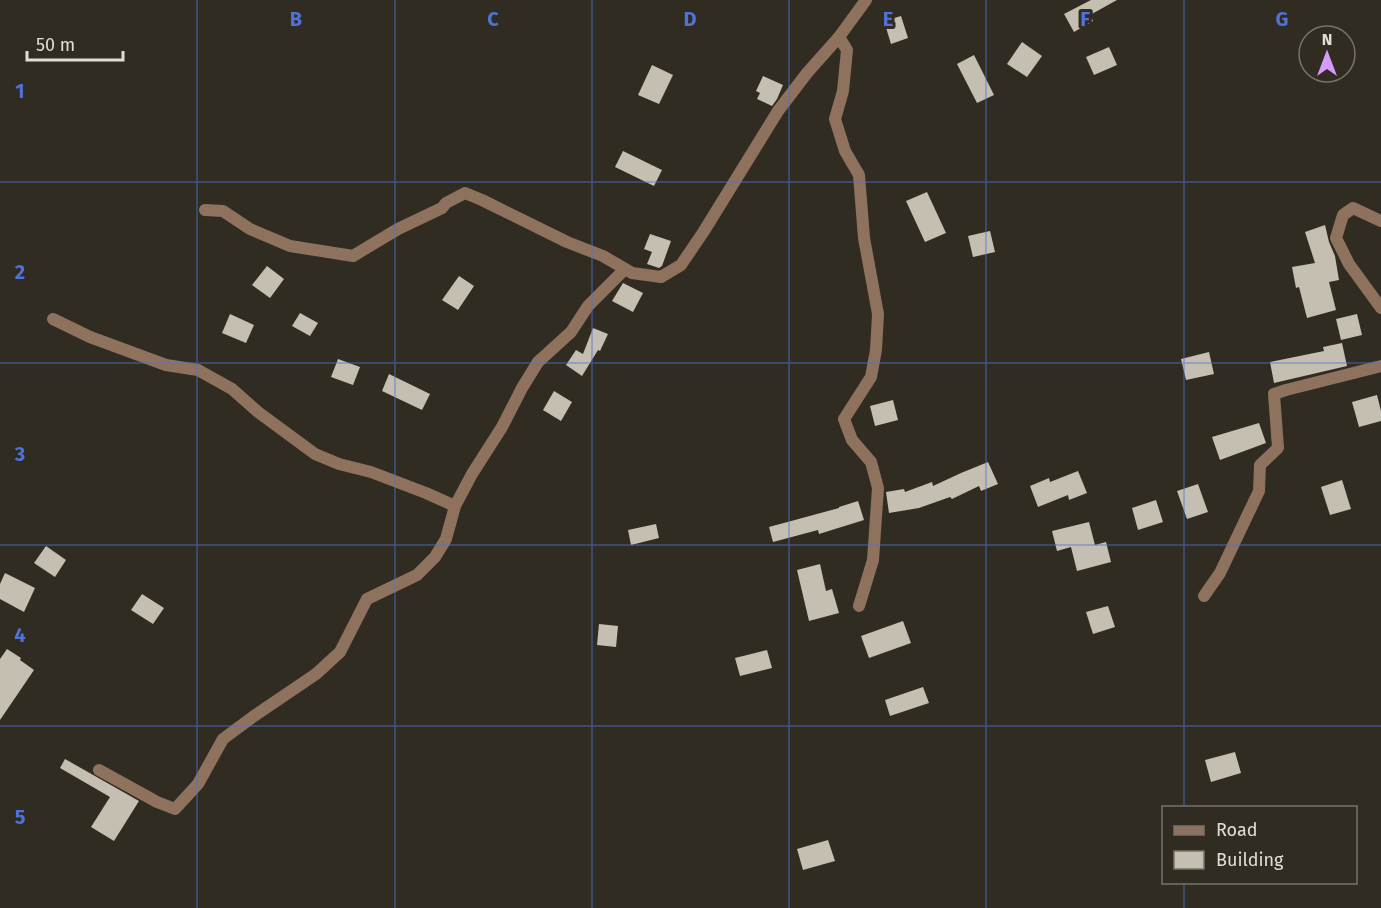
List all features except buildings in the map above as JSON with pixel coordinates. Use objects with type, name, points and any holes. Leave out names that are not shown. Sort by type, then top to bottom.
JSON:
[{"type":"street","points":[[205,210],[223,211],[250,229],[291,246],[353,256],[465,193],[567,242],[603,256],[632,273],[661,277],[681,265],[778,111],[839,37],[866,0]]},
{"type":"street","points":[[839,37],[847,50],[843,91],[835,119],[845,151],[859,176],[864,238],[878,314],[876,350],[871,377],[844,418],[852,440],[871,462],[878,488],[873,560],[859,606]]},
{"type":"street","points":[[1381,221],[1353,208],[1342,215],[1336,238],[1349,264],[1381,308]]},
{"type":"street","points":[[99,770],[157,802],[175,809],[198,784],[223,739],[316,674],[340,652],[368,599],[417,575],[435,557],[446,539],[455,506],[538,362],[571,332],[588,306],[626,269]]},
{"type":"street","points":[[52,319],[90,337],[166,365],[198,370],[232,389],[258,412],[315,454],[339,464],[371,472],[455,506]]},
{"type":"street","points":[[1204,596],[1220,573],[1259,491],[1260,465],[1278,448],[1274,394],[1381,366]]}]
